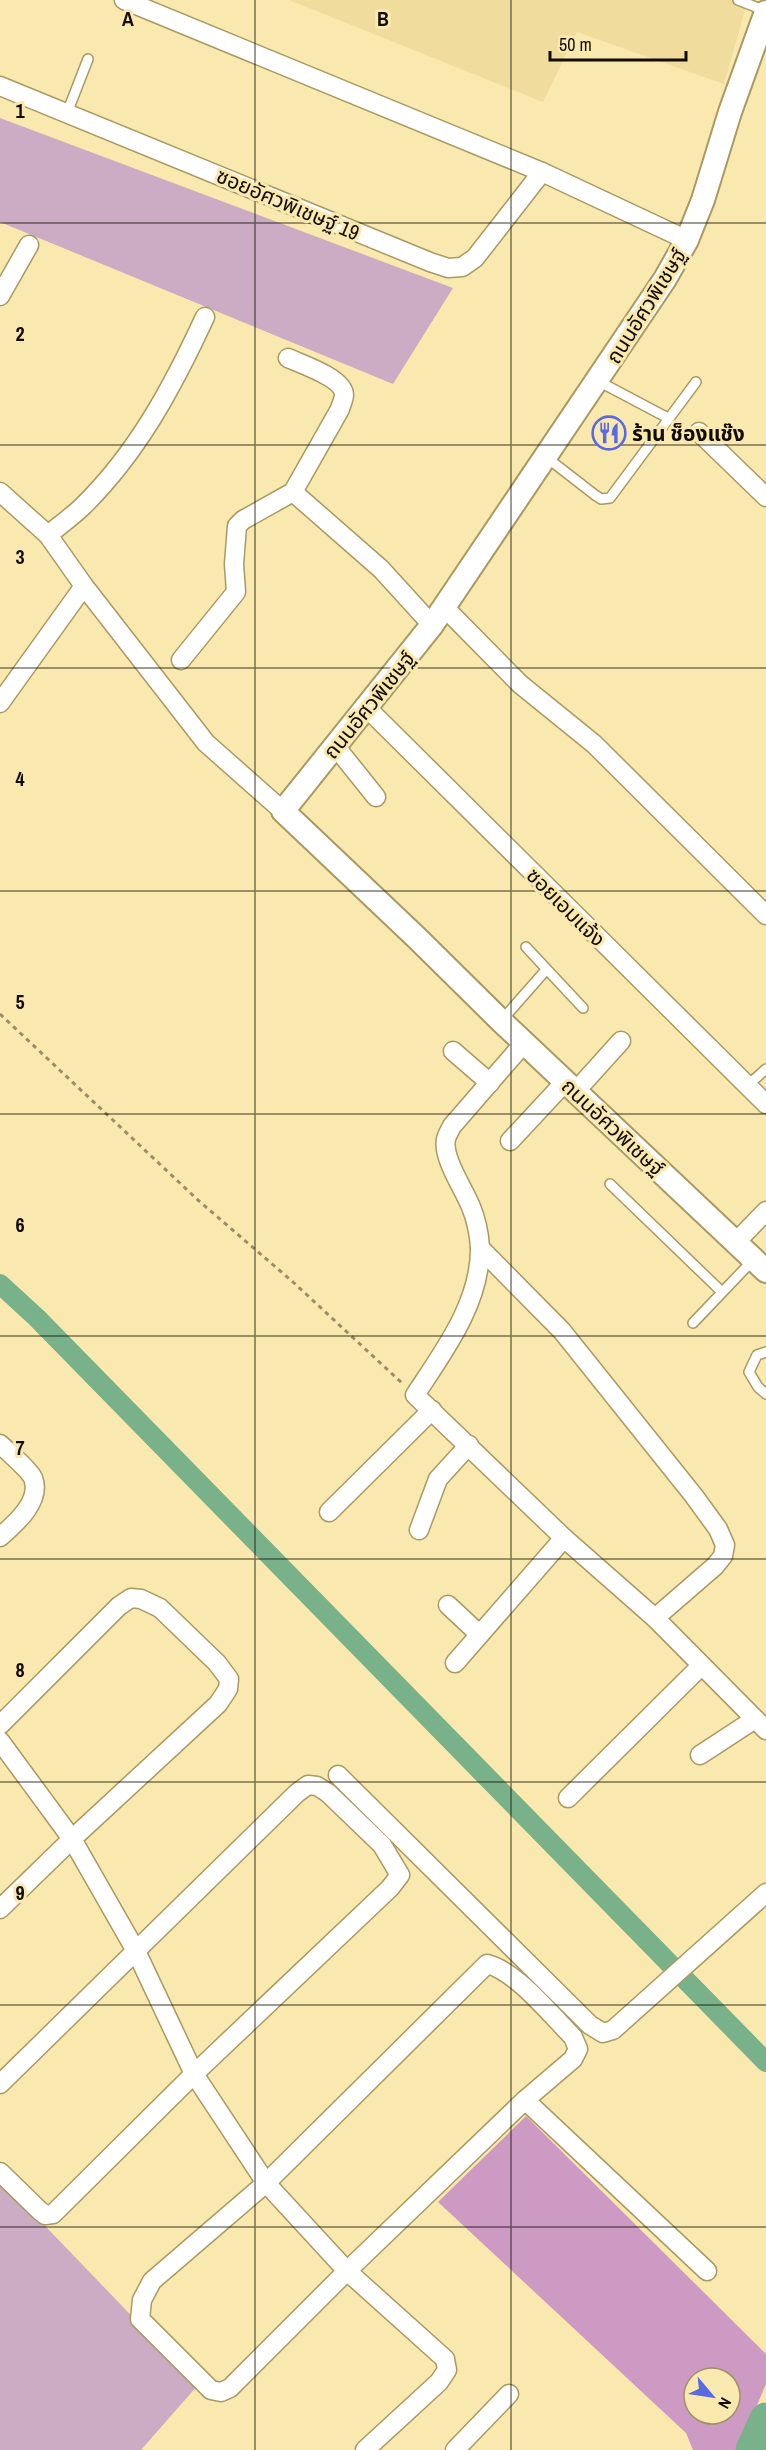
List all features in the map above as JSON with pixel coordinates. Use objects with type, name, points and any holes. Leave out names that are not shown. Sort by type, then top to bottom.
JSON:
[{"type":"street","points":[[124,0],[542,172],[687,240]]},
{"type":"street","name":"ถนนอัศวพิเชษฐ์","points":[[760,1265],[570,1087],[283,811],[438,616],[665,279],[687,240],[703,200],[730,112],[766,12]]},
{"type":"street","name":"ซอยอัศวพิเชษฐ์ 19","points":[[0,86],[384,244],[448,268],[462,267],[475,258],[542,172]]},
{"type":"street","points":[[0,296],[29,245]]},
{"type":"street","points":[[48,535],[82,507],[123,463],[180,373],[205,317]]},
{"type":"street","points":[[181,660],[236,592],[234,555],[237,526],[243,520],[293,492],[340,409],[344,394],[341,386],[332,378],[288,358]]},
{"type":"street","points":[[699,432],[766,497]]},
{"type":"street","points":[[0,492],[48,535],[84,586],[206,742],[283,811]]},
{"type":"street","points":[[293,492],[381,569],[594,744],[766,915]]},
{"type":"street","points":[[0,703],[84,586]]},
{"type":"street","name":"ซอยเอมแจ้ง","points":[[367,708],[766,1104]]},
{"type":"street","points":[[336,747],[376,797]]},
{"type":"street","points":[[510,1141],[621,1041]]},
{"type":"street","points":[[524,1043],[452,1126],[446,1139],[446,1150],[451,1164],[475,1218],[480,1248],[471,1300],[440,1358],[415,1395],[564,1538],[655,1618],[700,1666],[760,1724],[700,1755]]},
{"type":"street","points":[[453,1051],[490,1083]]},
{"type":"street","points":[[735,1243],[766,1211]]},
{"type":"street","points":[[480,1248],[562,1331],[718,1529],[725,1545],[723,1556],[716,1566],[655,1618]]},
{"type":"street","points":[[328,1512],[432,1410]]},
{"type":"street","points":[[0,1444],[33,1477],[35,1492],[29,1506],[0,1538]]},
{"type":"street","points":[[419,1530],[438,1479],[469,1445]]},
{"type":"street","points":[[455,1663],[564,1538]]},
{"type":"street","points":[[0,1725],[119,1606],[131,1598],[141,1599],[160,1608],[217,1663],[229,1679],[228,1689],[218,1704],[0,1909]]},
{"type":"street","points":[[448,1605],[479,1634]]},
{"type":"street","points":[[568,1798],[700,1666]]},
{"type":"street","points":[[0,1741],[72,1839],[136,1951],[194,2074],[266,2182],[347,2271],[445,2359],[447,2370],[439,2382],[365,2450]]},
{"type":"street","points":[[338,1775],[590,2025],[603,2032],[613,2030],[766,1892]]},
{"type":"street","points":[[0,2084],[297,1792],[308,1785],[317,1785],[328,1793],[382,1845],[400,1875],[390,1888],[194,2074],[53,2214],[45,2215],[0,2172]]},
{"type":"street","points":[[488,1964],[500,1967],[514,1978],[573,2037],[578,2049],[573,2059],[525,2100],[347,2271],[230,2388],[222,2392],[211,2390],[140,2319],[142,2300],[152,2282],[266,2182],[488,1964]]},
{"type":"street","points":[[525,2100],[707,2271]]},
{"type":"street","points":[[455,2450],[509,2394]]},
{"type":"lane","points":[[738,0],[766,12]]},
{"type":"lane","points":[[67,113],[88,59]]},
{"type":"lane","points":[[598,381],[668,418]]},
{"type":"lane","points":[[546,456],[600,499],[610,498],[696,382]]},
{"type":"lane","points":[[526,947],[583,1008]]},
{"type":"lane","points":[[501,1021],[546,970]]},
{"type":"lane","points":[[747,1086],[766,1069]]},
{"type":"lane","points":[[610,1184],[722,1292]]},
{"type":"lane","points":[[693,1323],[722,1292],[760,1265]]},
{"type":"lane","points":[[766,1352],[757,1355],[749,1372],[758,1387],[766,1394]]},
{"type":"path","points":[[0,1014],[200,1201],[415,1395]]},
{"type":"shaded area","points":[[289,0],[748,0],[724,84],[577,32],[543,102]]},
{"type":"shaded area","points":[[0,118],[453,288],[393,384],[0,222]]},
{"type":"shaded area","points":[[526,2116],[766,2354],[766,2384],[738,2450],[693,2450],[686,2433],[438,2202]]},
{"type":"shaded area","points":[[0,2179],[198,2385],[141,2450],[0,2450]]},
{"type":"waterway","points":[[0,1284],[37,1318],[766,2062]]},
{"type":"waterway","points":[[752,2450],[766,2419]]},
{"type":"place","name":"ร้าน ช็องแช๊ง","points":[[609,433]]}]
